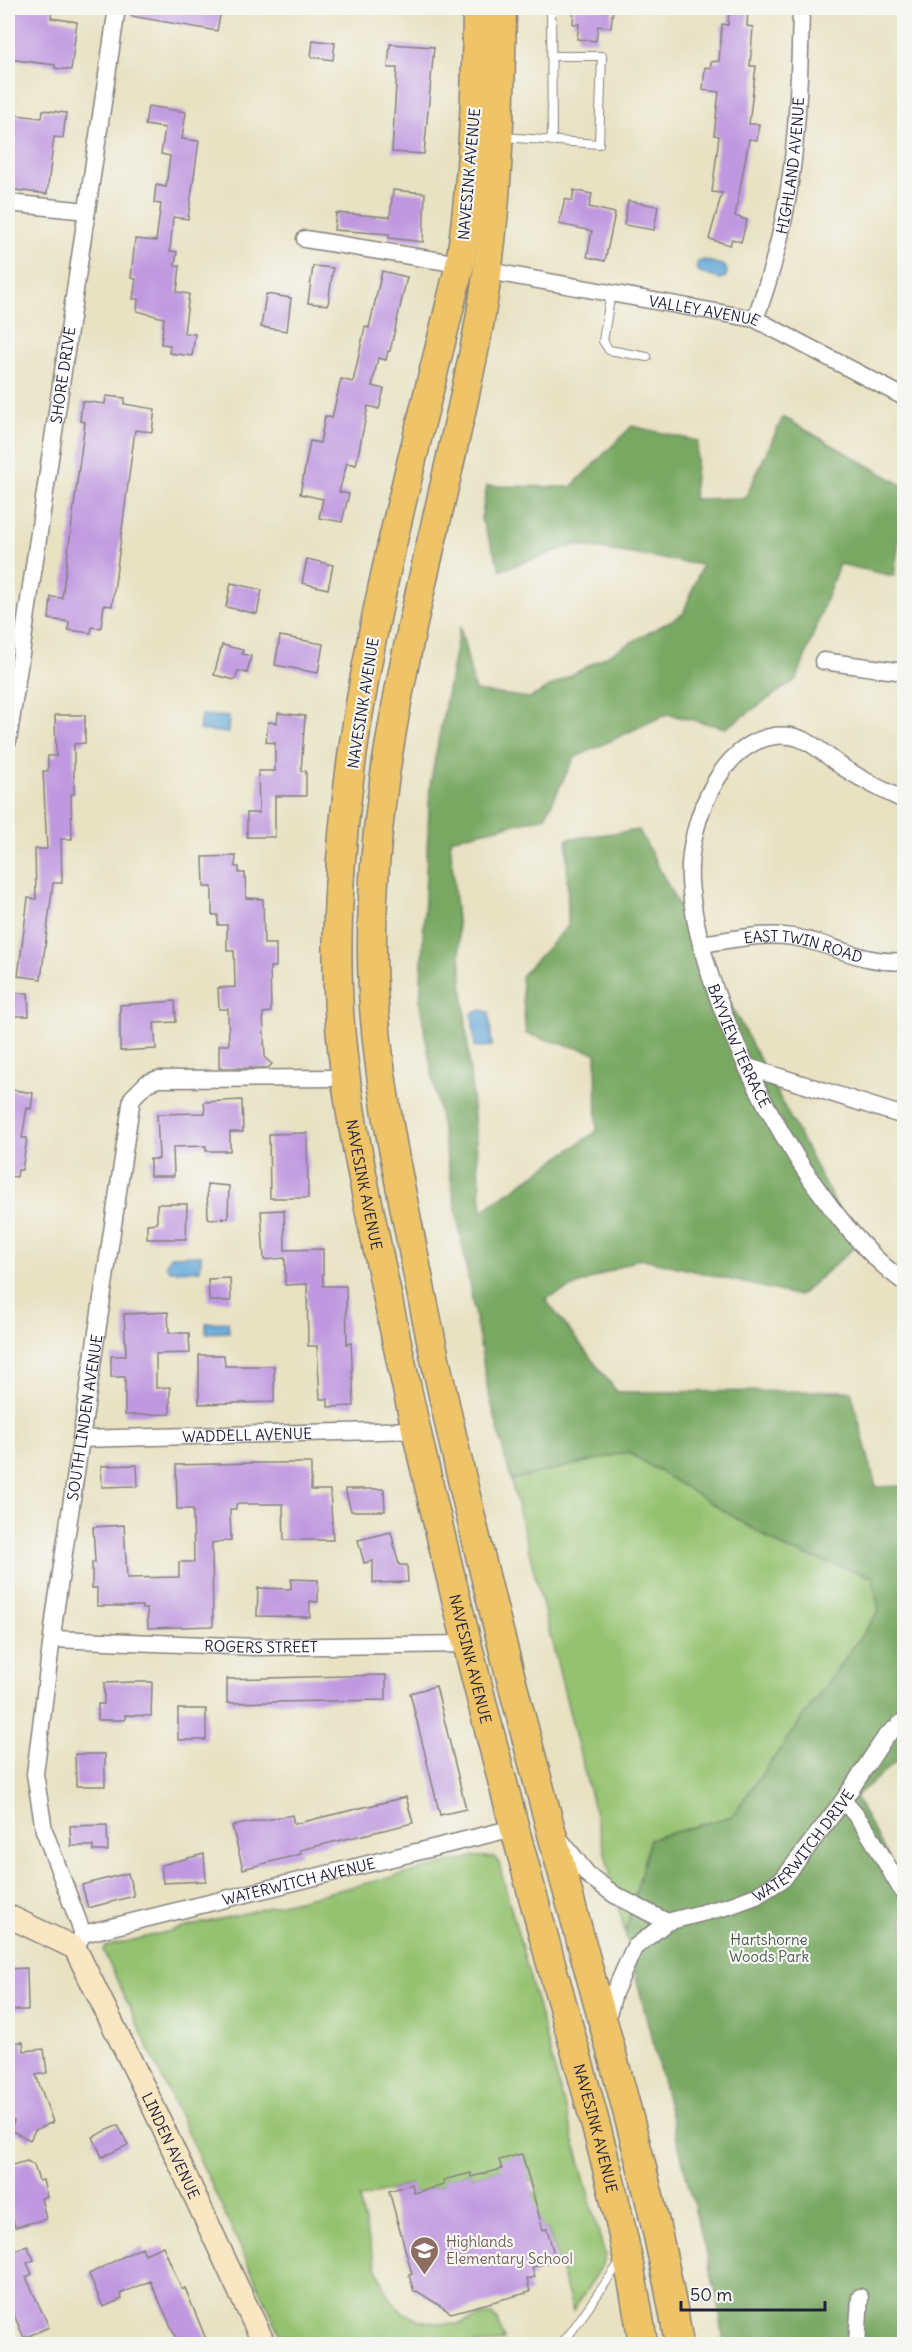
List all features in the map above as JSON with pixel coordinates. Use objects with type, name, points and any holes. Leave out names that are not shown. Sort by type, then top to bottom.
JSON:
[{"type":"highway","name":"NAVESINK AVENUE","points":[[477,8],[469,207],[460,264],[379,609],[358,721],[344,825],[337,923],[338,993],[347,1078],[362,1168],[415,1430],[514,1828],[627,2252],[643,2344]]},
{"type":"highway","name":"NAVESINK AVENUE","points":[[502,8],[500,137],[488,271],[477,339],[406,649],[394,714],[374,888],[373,995],[388,1112],[438,1375],[549,1825],[657,2224],[679,2344]]},
{"type":"street","name":"SHORE DRIVE","points":[[8,741],[117,8]]},
{"type":"street","name":"HIGHLAND AVENUE","points":[[755,320],[771,277],[791,176],[799,120],[801,8]]},
{"type":"street","points":[[8,203],[87,212]]},
{"type":"street","points":[[305,238],[460,264]]},
{"type":"street","name":"VALLEY AVENUE","points":[[488,271],[612,291],[755,320],[904,397]]},
{"type":"street","points":[[823,661],[904,672]]},
{"type":"street","name":"BAYVIEW TERRACE","points":[[904,800],[846,770],[793,736],[758,741],[741,750],[723,769],[701,815],[690,863],[691,892],[701,944],[728,1028],[776,1123],[825,1198],[861,1242],[904,1282]]},
{"type":"street","name":"EAST TWIN ROAD","points":[[701,944],[773,934],[795,937],[859,957],[889,963],[904,962]]},
{"type":"street","points":[[748,1067],[904,1116]]},
{"type":"street","name":"SOUTH LINDEN AVENUE","points":[[79,1941],[44,1830],[35,1789],[37,1740],[54,1639],[81,1439],[112,1249],[129,1112],[136,1093],[147,1083],[158,1079],[347,1078]]},
{"type":"street","name":"WADDELL AVENUE","points":[[81,1439],[415,1430]]},
{"type":"street","name":"ROGERS STREET","points":[[54,1639],[256,1647],[468,1644]]},
{"type":"street","name":"WATERWITCH DRIVE","points":[[666,1922],[729,1906],[783,1879],[843,1801],[886,1736],[904,1721]]},
{"type":"street","points":[[843,1801],[860,1817],[878,1853],[904,1894]]},
{"type":"street","points":[[549,1825],[588,1875],[615,1894],[666,1922],[634,1948],[614,1993],[604,2028]]},
{"type":"street","name":"WATERWITCH AVENUE","points":[[79,1941],[514,1828]]},
{"type":"street","points":[[8,1916],[79,1941]]},
{"type":"street","name":"LINDEN AVENUE","points":[[79,1941],[264,2344]]},
{"type":"street","points":[[857,2344],[860,2297]]},
{"type":"lane","points":[[551,8],[552,141]]},
{"type":"lane","points":[[500,137],[599,144],[602,56],[551,56]]},
{"type":"lane","points":[[612,291],[603,341],[605,346],[609,350],[647,357]]},
{"type":"lane","points":[[559,2344],[627,2252]]},
{"type":"green space","name":"Hartshorne Woods Park","points":[[783,417],[904,486],[904,506],[894,576],[839,564],[797,679],[726,728],[667,714],[574,758],[545,817],[450,839],[482,1211],[597,1131],[596,1053],[526,1034],[521,976],[568,926],[567,839],[639,830],[857,1245],[799,1296],[640,1258],[545,1299],[617,1392],[851,1391],[876,1487],[904,1486],[904,1755],[855,1797],[904,1886],[904,2344],[724,2344],[719,2305],[625,1933],[650,1839],[732,1816],[879,1611],[873,1577],[786,1549],[628,1452],[511,1480],[488,1390],[420,1005],[430,785],[460,626],[475,691],[530,698],[683,614],[702,565],[575,545],[501,570],[481,519],[487,486],[571,487],[632,426],[698,441],[693,499],[745,498]]},
{"type":"green space","points":[[628,1452],[786,1549],[873,1577],[879,1611],[732,1816],[650,1839],[625,1933],[511,1480]]},
{"type":"green space","points":[[474,1857],[494,1857],[498,1860],[605,2256],[600,2269],[573,2311],[548,2229],[543,2230],[532,2194],[537,2192],[534,2180],[529,2182],[502,2169],[471,2177],[470,2173],[444,2180],[444,2185],[414,2193],[411,2184],[359,2199],[378,2272],[391,2298],[404,2312],[434,2323],[456,2324],[492,2315],[498,2320],[504,2340],[489,2344],[285,2344],[103,1950],[105,1947]]},
{"type":"water","points":[[704,260],[725,266],[726,277],[720,279],[700,273],[696,268],[698,262]]},
{"type":"water","points":[[201,715],[229,717],[228,733],[199,730]]},
{"type":"water","points":[[482,1010],[489,1012],[492,1046],[475,1047],[472,1013]]},
{"type":"water","points":[[201,1255],[200,1270],[170,1271],[166,1265],[170,1256]]},
{"type":"water","points":[[228,1322],[229,1332],[206,1333],[206,1323]]},
{"type":"building","points":[[8,8],[52,8],[51,18],[77,22],[71,70],[55,68],[55,65],[8,59]]},
{"type":"building","points":[[132,8],[221,10],[217,31],[131,16]]},
{"type":"building","points":[[574,8],[613,8],[611,28],[598,26],[596,41],[577,39],[579,24],[573,24]]},
{"type":"building","points":[[729,8],[748,8],[747,26],[753,27],[750,66],[756,66],[749,124],[759,124],[757,140],[749,139],[735,216],[747,220],[741,242],[732,239],[730,245],[709,239],[722,193],[712,192],[719,136],[714,135],[719,92],[703,90],[705,67],[711,68],[711,62],[719,61],[722,24],[728,25]]},
{"type":"building","points":[[313,40],[335,43],[333,60],[311,57]]},
{"type":"building","points":[[390,44],[434,47],[424,154],[392,152],[397,68],[388,68]]},
{"type":"building","points":[[148,106],[186,112],[182,139],[199,141],[188,219],[173,217],[170,251],[177,252],[175,266],[180,266],[177,292],[189,294],[184,333],[195,334],[192,356],[169,353],[170,345],[161,344],[164,318],[137,311],[138,299],[133,299],[136,279],[131,278],[135,239],[156,241],[161,204],[154,203],[156,185],[166,187],[170,156],[161,154],[165,128],[145,125]]},
{"type":"building","points":[[43,110],[66,113],[63,138],[54,137],[47,194],[8,189],[8,114],[42,118]]},
{"type":"building","points":[[393,190],[425,193],[423,242],[389,238],[389,234],[334,230],[336,213],[390,217]]},
{"type":"building","points":[[574,190],[592,194],[589,207],[615,213],[605,261],[587,257],[592,231],[559,224],[565,199],[572,201]]},
{"type":"building","points":[[628,201],[658,206],[654,230],[624,225]]},
{"type":"building","points":[[313,266],[333,268],[328,305],[308,303]]},
{"type":"building","points":[[382,271],[407,277],[390,351],[388,351],[386,360],[378,358],[372,386],[384,389],[379,409],[368,406],[356,465],[347,463],[339,492],[349,494],[342,522],[319,518],[323,499],[300,494],[310,441],[320,443],[325,416],[332,418],[341,379],[353,382],[365,327],[369,328]]},
{"type":"building","points":[[266,294],[291,298],[287,331],[261,327]]},
{"type":"building","points":[[106,396],[125,398],[124,404],[155,409],[152,432],[135,430],[112,606],[104,605],[101,628],[92,627],[91,633],[68,630],[69,622],[49,619],[51,597],[62,598],[85,422],[80,421],[82,401],[105,404]]},
{"type":"building","points":[[307,559],[333,565],[328,589],[302,583]]},
{"type":"building","points":[[231,583],[262,590],[257,614],[226,607]]},
{"type":"building","points":[[280,636],[323,644],[318,673],[275,665]]},
{"type":"building","points":[[222,645],[243,650],[242,654],[251,656],[247,673],[238,671],[235,680],[214,675]]},
{"type":"building","points":[[278,713],[305,716],[301,771],[306,771],[306,796],[275,796],[275,837],[247,837],[247,813],[259,813],[258,771],[275,771],[275,743],[266,742],[268,722],[277,723]]},
{"type":"building","points":[[55,715],[85,715],[85,743],[74,744],[74,794],[71,794],[72,839],[61,839],[62,883],[53,883],[41,979],[18,976],[28,898],[36,899],[35,849],[47,849],[43,771],[48,771],[48,756],[56,756]]},
{"type":"building","points":[[236,856],[235,867],[239,867],[239,873],[245,873],[246,898],[263,899],[264,944],[276,944],[276,967],[270,967],[271,1012],[263,1013],[265,1058],[272,1064],[268,1068],[219,1068],[219,1045],[229,1045],[228,1009],[219,1009],[218,988],[235,987],[234,951],[227,951],[227,925],[218,925],[218,915],[212,915],[212,887],[204,887],[203,857]]},
{"type":"building","points":[[12,993],[28,993],[29,1016],[13,1016]]},
{"type":"building","points":[[175,1001],[176,1022],[154,1023],[156,1049],[120,1051],[120,1005]]},
{"type":"building","points":[[8,1089],[33,1093],[31,1109],[27,1108],[22,1138],[27,1138],[22,1170],[18,1170],[17,1177],[8,1176]]},
{"type":"building","points":[[242,1100],[243,1132],[230,1132],[230,1151],[206,1151],[206,1146],[173,1147],[174,1176],[150,1176],[150,1159],[159,1159],[157,1114],[205,1113],[204,1102]]},
{"type":"building","points":[[307,1133],[308,1198],[270,1198],[269,1134]]},
{"type":"building","points":[[207,1184],[229,1186],[228,1218],[208,1219]]},
{"type":"building","points":[[157,1204],[187,1204],[186,1239],[147,1239],[147,1224],[157,1223]]},
{"type":"building","points":[[284,1210],[285,1250],[323,1249],[323,1286],[346,1286],[347,1344],[351,1343],[354,1406],[328,1407],[328,1399],[320,1399],[317,1346],[308,1346],[307,1284],[285,1285],[285,1258],[264,1260],[261,1211]]},
{"type":"building","points":[[230,1278],[231,1301],[209,1301],[208,1279]]},
{"type":"building","points":[[168,1312],[169,1333],[189,1333],[190,1353],[156,1354],[156,1388],[170,1387],[170,1414],[125,1415],[125,1377],[111,1377],[111,1356],[126,1356],[124,1314]]},
{"type":"building","points":[[199,1355],[224,1355],[225,1366],[274,1366],[274,1402],[199,1404]]},
{"type":"building","points":[[311,1463],[311,1490],[330,1490],[333,1540],[284,1540],[283,1504],[236,1504],[236,1509],[230,1509],[231,1540],[212,1543],[213,1626],[148,1628],[147,1609],[142,1609],[142,1606],[97,1606],[97,1588],[92,1588],[92,1562],[95,1562],[93,1527],[124,1525],[127,1578],[179,1577],[179,1562],[194,1562],[193,1509],[177,1509],[176,1465]]},
{"type":"building","points":[[137,1465],[138,1486],[102,1487],[101,1466]]},
{"type":"building","points":[[345,1489],[384,1489],[385,1511],[351,1511]]},
{"type":"building","points":[[391,1532],[399,1565],[407,1565],[408,1582],[373,1583],[373,1561],[364,1563],[358,1540]]},
{"type":"building","points":[[291,1579],[318,1580],[318,1602],[310,1601],[310,1617],[257,1616],[258,1588],[291,1589]]},
{"type":"building","points":[[386,1675],[386,1700],[227,1703],[227,1679]]},
{"type":"building","points":[[152,1682],[151,1716],[125,1715],[125,1720],[98,1720],[98,1704],[104,1704],[104,1683]]},
{"type":"building","points":[[436,1686],[466,1809],[440,1815],[410,1693]]},
{"type":"building","points":[[178,1709],[206,1709],[206,1740],[178,1740]]},
{"type":"building","points":[[75,1754],[105,1754],[105,1786],[76,1786]]},
{"type":"building","points":[[406,1797],[413,1823],[300,1850],[301,1854],[243,1869],[232,1826],[292,1815],[294,1824]]},
{"type":"building","points":[[107,1825],[108,1851],[93,1851],[93,1846],[71,1846],[70,1826]]},
{"type":"building","points":[[204,1854],[206,1881],[163,1883],[161,1865]]},
{"type":"building","points":[[128,1873],[134,1896],[88,1908],[82,1885]]},
{"type":"building","points":[[27,1968],[28,2010],[8,2010],[8,1969]]},
{"type":"building","points":[[23,2042],[24,2051],[44,2049],[47,2073],[36,2075],[53,2122],[35,2130],[30,2140],[10,2130],[14,2121],[8,2119],[8,2043]]},
{"type":"building","points":[[118,2125],[128,2145],[102,2157],[93,2137]]},
{"type":"building","points":[[522,2154],[543,2230],[547,2229],[556,2261],[532,2267],[535,2277],[527,2279],[530,2292],[451,2313],[417,2291],[414,2292],[409,2275],[412,2274],[389,2191],[412,2184],[414,2193],[444,2185],[443,2180],[471,2173],[471,2177],[502,2169],[499,2160]]},
{"type":"building","points":[[27,2161],[34,2165],[39,2181],[43,2180],[47,2197],[41,2198],[46,2219],[15,2227],[8,2196],[8,2166]]},
{"type":"building","points":[[27,2245],[34,2260],[27,2263],[32,2274],[26,2277],[49,2327],[24,2338],[8,2301],[8,2254]]},
{"type":"building","points":[[163,2246],[182,2290],[185,2288],[208,2344],[179,2344],[150,2281],[120,2294],[122,2299],[103,2307],[89,2274],[142,2247],[145,2254]]},
{"type":"place","name":"Highlands Elementary School","points":[[425,2276]]}]
